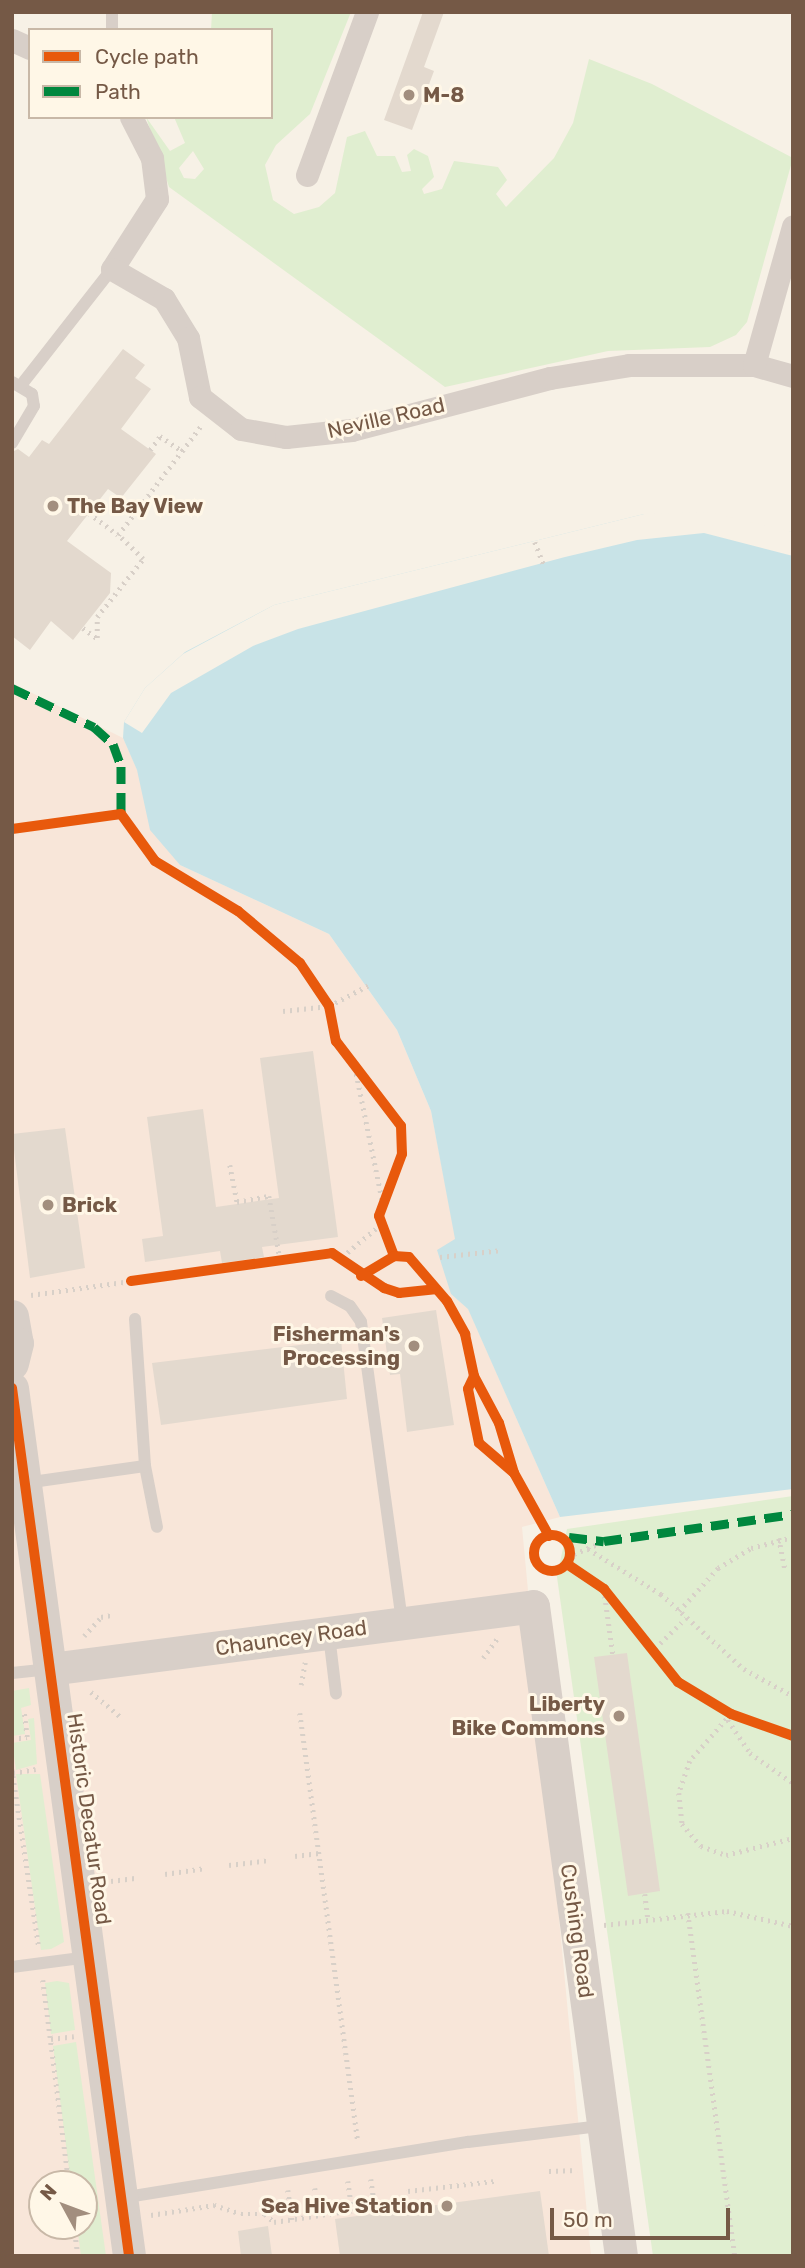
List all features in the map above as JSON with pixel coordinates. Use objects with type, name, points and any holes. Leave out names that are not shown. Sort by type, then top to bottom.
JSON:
[{"type":"street","points":[[307,175],[367,12]]},
{"type":"street","points":[[12,40],[28,47]]},
{"type":"street","points":[[113,269],[141,232],[158,199],[158,181],[132,119]]},
{"type":"street","points":[[754,365],[793,226]]},
{"type":"street","name":"Neville Road","points":[[113,269],[164,299],[188,338],[197,389],[213,410],[253,433],[304,436],[352,430],[591,370],[695,361],[754,365],[793,376]]},
{"type":"street","points":[[12,1363],[21,1306]]},
{"type":"street","name":"Historic Decatur Road","points":[[12,1388],[129,2256]]},
{"type":"street","name":"Chauncey Road","points":[[50,1669],[318,1644],[402,1623],[533,1606]]},
{"type":"street","name":"Cushing Road","points":[[533,1606],[621,2256]]},
{"type":"lane","points":[[12,443],[34,406],[17,383],[113,269]]},
{"type":"lane","points":[[331,1296],[350,1306],[361,1322],[402,1623]]},
{"type":"lane","points":[[135,1319],[145,1466],[157,1527]]},
{"type":"lane","points":[[25,1482],[145,1466]]},
{"type":"lane","points":[[318,1644],[336,1694]]},
{"type":"lane","points":[[12,1673],[50,1669]]},
{"type":"lane","points":[[12,1967],[88,1957]]},
{"type":"lane","points":[[121,2198],[468,2142],[604,2126]]},
{"type":"path","points":[[118,535],[213,410]]},
{"type":"path","points":[[150,450],[160,436],[182,450]]},
{"type":"path","points":[[83,628],[97,638],[97,617],[143,559],[89,513]]},
{"type":"path","points":[[535,541],[544,565]]},
{"type":"path","points":[[283,1011],[329,1006],[369,985]]},
{"type":"path","points":[[320,988],[332,1018]]},
{"type":"path","points":[[352,1063],[372,1086]]},
{"type":"path","points":[[352,1063],[382,1199],[380,1225],[387,1242]]},
{"type":"path","points":[[230,1165],[237,1202],[269,1196],[280,1259]]},
{"type":"path","points":[[382,1199],[392,1180]]},
{"type":"path","points":[[353,1269],[337,1255],[380,1225]]},
{"type":"path","points":[[440,1257],[502,1250]]},
{"type":"path","points":[[266,1261],[293,1258]]},
{"type":"path","points":[[21,1306],[144,1279]]},
{"type":"path","points":[[679,1611],[718,1569],[779,1538],[793,1537]]},
{"type":"path","points":[[779,1538],[785,1569]]},
{"type":"path","points":[[555,1572],[568,1565],[574,1554],[604,1541]]},
{"type":"path","points":[[568,1544],[568,1565]]},
{"type":"path","points":[[587,1549],[679,1611],[744,1669],[793,1696]]},
{"type":"path","points":[[568,1565],[581,1573]]},
{"type":"path","points":[[593,1581],[604,1588],[621,1606]]},
{"type":"path","points":[[604,1588],[613,1655]]},
{"type":"path","points":[[79,1646],[101,1617],[111,1615]]},
{"type":"path","points":[[650,1653],[687,1618]]},
{"type":"path","points":[[482,1658],[501,1632]]},
{"type":"path","points":[[643,1637],[650,1653],[660,1662]]},
{"type":"path","points":[[301,1685],[318,1644]]},
{"type":"path","points":[[84,1687],[120,1716]]},
{"type":"path","points":[[12,1739],[27,1737],[24,1711],[32,1710]]},
{"type":"path","points":[[300,1713],[359,2150]]},
{"type":"path","points":[[727,1714],[743,1719]]},
{"type":"path","points":[[727,1714],[750,1753],[793,1783]]},
{"type":"path","points":[[727,1714],[690,1761],[679,1793],[682,1824],[701,1846],[726,1855],[793,1838]]},
{"type":"path","points":[[13,1773],[39,1769]]},
{"type":"path","points":[[295,1856],[321,1853]]},
{"type":"path","points":[[229,1865],[267,1860]]},
{"type":"path","points":[[165,1874],[206,1868]]},
{"type":"path","points":[[111,1881],[135,1878]]},
{"type":"path","points":[[645,1894],[649,1920]]},
{"type":"path","points":[[688,1913],[735,2256]]},
{"type":"path","points":[[604,1925],[688,1913],[755,1914],[793,1926]]},
{"type":"path","points":[[51,2039],[75,2036]]},
{"type":"path","points":[[549,2171],[577,2170]]},
{"type":"path","points":[[371,2179],[375,2207]]},
{"type":"path","points":[[348,2181],[352,2211]]},
{"type":"path","points":[[150,2215],[214,2205],[241,2214],[265,2214],[274,2222],[400,2203],[408,2191],[495,2181]]},
{"type":"path","points":[[315,2188],[319,2216]]},
{"type":"path","points":[[288,2190],[292,2220]]},
{"type":"shaded area","points":[[12,683],[123,738],[180,865],[329,934],[397,1030],[431,1111],[456,1240],[451,1294],[468,1308],[560,1517],[522,1527],[591,2256],[12,2256]]},
{"type":"green space","points":[[212,12],[351,12],[310,114],[276,145],[265,165],[273,200],[294,214],[319,207],[335,193],[347,137],[365,131],[377,156],[395,156],[402,172],[411,171],[407,155],[414,149],[428,156],[434,177],[422,189],[424,194],[442,189],[454,161],[498,167],[507,180],[496,194],[506,207],[554,158],[573,123],[589,59],[652,84],[793,158],[747,322],[736,335],[710,347],[608,351],[445,387],[169,187],[147,119],[170,151],[185,143],[175,119],[273,119],[273,28],[211,28]],"holes":[[[193,151],[204,169],[195,179],[184,178],[179,168]]]},
{"type":"green space","points":[[793,1496],[793,2256],[653,2256],[557,1577],[567,1529]]},
{"type":"green space","points":[[29,1688],[31,1705],[21,1708],[25,1734],[12,1736],[12,1691]]},
{"type":"green space","points":[[34,1718],[37,1764],[16,1770],[12,1743],[31,1740],[28,1719]]},
{"type":"green space","points":[[16,1774],[40,1774],[64,1942],[51,1949],[41,1950]]},
{"type":"green space","points":[[45,1983],[69,1983],[75,2030],[51,2034]]},
{"type":"green space","points":[[76,2042],[94,2170],[69,2170],[53,2046]]},
{"type":"green space","points":[[98,2199],[106,2256],[81,2256],[79,2240],[98,2240]]},
{"type":"water","points":[[644,514],[793,532],[793,1489],[560,1517],[468,1309],[451,1294],[437,1250],[455,1239],[431,1111],[397,1030],[329,934],[180,865],[150,830],[137,770],[123,738],[124,722],[145,688],[185,652],[274,605]]},
{"type":"pier","points":[[707,512],[793,532],[793,556],[704,533],[637,540],[565,557],[298,629],[253,646],[171,693],[142,733],[124,722],[145,688],[183,654],[274,605],[644,514]]},
{"type":"building","name":"M-8","points":[[423,12],[444,12],[424,67],[434,71],[412,130],[384,120]]},
{"type":"building","name":"The Bay View","points":[[123,349],[145,365],[135,378],[151,389],[121,429],[156,454],[121,498],[108,489],[67,541],[111,573],[110,593],[73,640],[51,621],[30,650],[12,636],[12,452],[18,449],[29,457],[42,440],[49,444]]},
{"type":"building","points":[[313,1051],[338,1237],[262,1247],[264,1257],[222,1263],[220,1251],[145,1262],[142,1239],[163,1236],[147,1117],[203,1109],[216,1207],[279,1198],[260,1058]]},
{"type":"building","name":"Brick","points":[[65,1128],[85,1268],[30,1278],[12,1134]]},
{"type":"building","name":"Fisherman's Processing","points":[[436,1310],[454,1425],[407,1432],[400,1374],[390,1375],[382,1318]]},
{"type":"building","points":[[341,1340],[347,1399],[161,1425],[152,1363]]},
{"type":"building","name":"Liberty Bike Commons","points":[[627,1653],[660,1891],[628,1896],[594,1657]]},
{"type":"building","points":[[540,2191],[549,2256],[340,2256],[335,2219]]},
{"type":"building","points":[[268,2226],[272,2256],[241,2256],[238,2231]]},
{"type":"marked path","points":[[12,688],[94,727],[113,744],[121,766],[121,814]]},
{"type":"marked path","points":[[569,1537],[604,1541],[793,1514]]},
{"type":"cycle path","points":[[12,829],[121,814],[155,861],[238,911],[300,963],[329,1006],[336,1041],[401,1126],[402,1154],[379,1216],[394,1256]]},
{"type":"cycle path","points":[[131,1281],[332,1253],[384,1288],[399,1293],[435,1289]]},
{"type":"cycle path","points":[[361,1276],[394,1256],[409,1257],[447,1301],[465,1334],[474,1376],[499,1423],[514,1473],[549,1536]]},
{"type":"cycle path","points":[[474,1376],[468,1389],[479,1443],[514,1473]]},
{"type":"cycle path","points":[[12,1388],[129,2256]]},
{"type":"cycle path","points":[[552,1535],[565,1540],[570,1553],[565,1566],[552,1571],[539,1566],[534,1553],[539,1540],[552,1535]]},
{"type":"cycle path","points":[[567,1564],[604,1589],[678,1682],[731,1714],[793,1736]]},
{"type":"place","name":"M-8","points":[[409,95]]},
{"type":"place","name":"The Bay View","points":[[53,506]]},
{"type":"place","name":"Brick","points":[[48,1205]]},
{"type":"place","name":"Fisherman's Processing","points":[[414,1346]]},
{"type":"place","name":"Liberty Bike Commons","points":[[619,1716]]},
{"type":"place","name":"Sea Hive Station","points":[[447,2206]]}]
